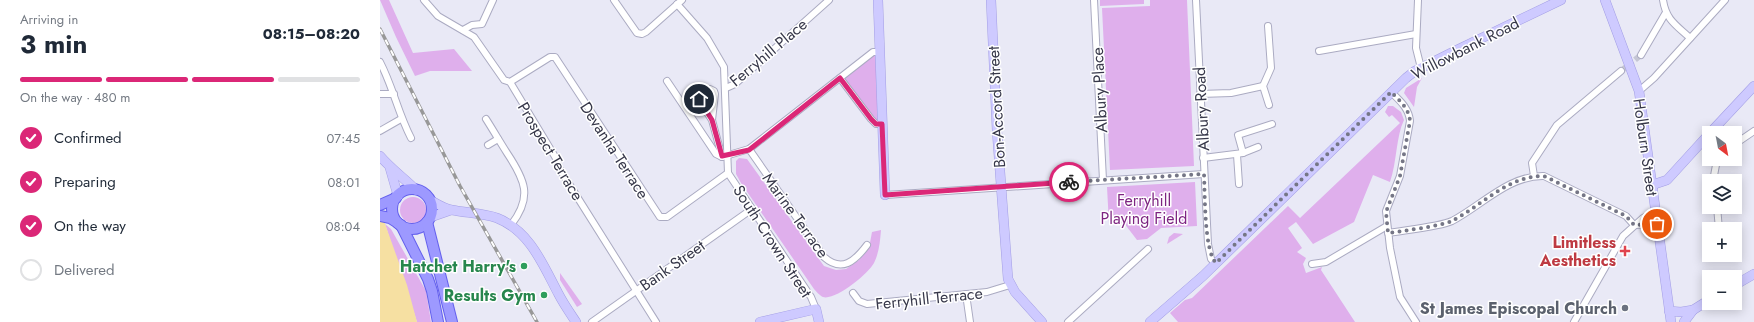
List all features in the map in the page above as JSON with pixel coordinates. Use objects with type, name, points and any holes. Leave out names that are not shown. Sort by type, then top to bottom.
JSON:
[{"type":"main road","points":[[380,205],[404,192],[416,190],[430,200],[432,212],[429,220],[452,322]]},
{"type":"main road","points":[[397,197],[393,208],[399,224],[428,279],[438,322]]},
{"type":"main road","points":[[382,216],[414,229],[429,220]]},
{"type":"street","name":"Prospect Terrace","points":[[424,0],[438,16],[474,37],[504,80],[510,82],[557,160],[559,168],[656,322]]},
{"type":"street","points":[[464,30],[472,24],[482,24],[493,0]]},
{"type":"street","points":[[614,0],[637,33],[642,34],[680,2],[707,38],[720,58],[725,72],[725,156]]},
{"type":"street","name":"Ferryhill Place","points":[[726,88],[735,84],[829,0]]},
{"type":"street","points":[[878,0],[885,195],[1204,174]]},
{"type":"street","name":"Bon-Accord Street","points":[[991,0],[1001,187],[1008,279],[1010,285]]},
{"type":"street","name":"Albury Place","points":[[1094,0],[1103,180]]},
{"type":"street","name":"Albury Road","points":[[1196,0],[1208,244],[1211,259],[1216,263]]},
{"type":"street","points":[[1418,0],[1416,53],[1421,68]]},
{"type":"street","name":"Willowbank Road","points":[[1150,322],[1216,263],[1391,92],[1421,68],[1561,0]]},
{"type":"street","name":"Holburn Street","points":[[1605,0],[1639,92],[1669,311],[1672,322]]},
{"type":"street","points":[[1663,0],[1665,14],[1690,38]]},
{"type":"street","points":[[1639,92],[1654,78],[1725,0]]},
{"type":"street","points":[[1641,55],[1665,14]]},
{"type":"street","points":[[1268,26],[1271,68],[1263,86],[1269,105]]},
{"type":"street","points":[[1320,51],[1416,34]]},
{"type":"street","points":[[668,81],[716,154],[725,156],[749,150],[873,52],[879,52]]},
{"type":"street","name":"Devanha Terrace","points":[[510,82],[550,57],[555,57],[660,217],[667,217],[728,173]]},
{"type":"street","points":[[380,62],[390,81],[401,119],[411,138]]},
{"type":"street","points":[[1534,176],[1532,163],[1557,125],[1621,71]]},
{"type":"street","points":[[840,78],[871,119],[876,124],[882,124]]},
{"type":"street","points":[[1200,94],[1231,93],[1263,86]]},
{"type":"street","points":[[1717,126],[1754,86]]},
{"type":"street","points":[[1391,92],[1404,106],[1409,114],[1410,121],[1400,176],[1386,212],[1387,226],[1400,297],[1416,322]]},
{"type":"street","points":[[380,94],[394,94]]},
{"type":"street","points":[[380,131],[401,119]]},
{"type":"street","points":[[486,119],[518,169],[524,183],[525,190],[522,204],[516,218],[510,225]]},
{"type":"street","points":[[712,120],[725,156],[728,173]]},
{"type":"street","points":[[1239,184],[1240,154],[1238,135],[1272,124]]},
{"type":"street","points":[[1742,139],[1754,131]]},
{"type":"street","points":[[488,145],[498,139]]},
{"type":"street","points":[[1652,184],[1667,180],[1702,143]]},
{"type":"street","points":[[1203,158],[1240,154],[1258,148]]},
{"type":"street","name":"Marine Terrace","points":[[749,150],[824,257],[831,263],[840,266],[848,263],[860,254],[867,244]]},
{"type":"street","points":[[380,156],[390,168],[400,174],[416,190]]},
{"type":"street","points":[[390,168],[397,197]]},
{"type":"street","name":"South Crown Street","points":[[728,173],[811,298],[816,309]]},
{"type":"street","points":[[1388,233],[1452,221],[1507,187],[1534,176],[1544,176],[1626,216],[1634,225]]},
{"type":"street","points":[[430,200],[451,210],[474,212],[493,217],[510,225],[525,238],[534,250],[558,295],[576,322]]},
{"type":"street","name":"Bank Street","points":[[592,322],[752,209]]},
{"type":"street","points":[[429,220],[451,210]]},
{"type":"street","points":[[1574,322],[1618,243],[1626,232],[1643,218],[1655,212]]},
{"type":"street","points":[[1634,225],[1657,224]]},
{"type":"street","points":[[1312,264],[1326,262],[1387,226]]},
{"type":"street","points":[[1068,322],[1148,249]]},
{"type":"street","points":[[1742,281],[1754,274]]},
{"type":"street","points":[[1010,285],[1042,322]]},
{"type":"street","name":"Ferryhill Terrace","points":[[853,292],[859,301],[867,304],[987,292],[1010,285]]},
{"type":"street","points":[[966,294],[970,322]]},
{"type":"street","points":[[1684,322],[1693,310],[1702,304]]},
{"type":"street","points":[[760,322],[816,309],[819,322]]},
{"type":"street","points":[[1669,311],[1681,312],[1693,310]]},
{"type":"green space","points":[[380,0],[389,0],[413,53],[454,49],[472,71],[430,71],[415,76]]},
{"type":"green space","points":[[1100,0],[1144,0],[1144,4],[1100,6]]},
{"type":"green space","points":[[1150,0],[1187,0],[1194,166],[1110,170],[1102,8],[1150,6]]},
{"type":"green space","points":[[873,52],[879,52],[882,124],[876,124],[840,78]]},
{"type":"green space","points":[[1422,78],[1417,87],[1414,107],[1404,93],[1406,88]]},
{"type":"green space","points":[[1388,106],[1393,106],[1401,112],[1404,120],[1399,134],[1390,182],[1373,175],[1354,222],[1313,244],[1296,222],[1288,228],[1302,248],[1297,252],[1306,258],[1303,264],[1306,273],[1322,267],[1321,270],[1355,322],[1178,322],[1170,313],[1185,300],[1192,298],[1288,206],[1300,218],[1400,123],[1392,115],[1389,117],[1385,112]]},
{"type":"green space","points":[[739,158],[747,159],[824,266],[836,270],[846,269],[859,260],[869,248],[872,232],[881,230],[877,255],[871,268],[851,286],[843,291],[828,297],[821,296],[814,289],[741,183],[736,174],[736,161]]},
{"type":"green space","name":"Ferryhill Playing Field","points":[[1195,182],[1197,226],[1161,228],[1147,239],[1137,240],[1124,223],[1109,224],[1107,187]]},
{"type":"green space","points":[[413,197],[422,201],[426,210],[422,219],[413,223],[404,219],[400,210],[404,201]]},
{"type":"green space","points":[[385,224],[391,229],[426,291],[431,322],[417,322]]},
{"type":"green space","points":[[1174,233],[1183,234],[1167,244],[1169,237]]},
{"type":"green space","points":[[560,273],[582,304],[577,307],[560,280]]},
{"type":"shaded area","points":[[380,210],[407,285],[417,322],[380,322]]},
{"type":"tunnel","points":[[1621,71],[1641,55]]},
{"type":"railway","points":[[380,29],[460,186],[537,322]]},
{"type":"way so far","points":[[1069,182],[1204,174],[1209,253],[1211,259],[1216,263],[1391,92],[1408,111],[1410,121],[1400,176],[1386,212],[1388,233],[1452,221],[1519,180],[1534,176],[1544,176],[1557,182],[1626,216],[1634,225],[1657,224]]},
{"type":"place","name":"Limitless Aesthetics","points":[[1625,251]]},
{"type":"place","name":"Hatchet Harry's","points":[[524,266]]},
{"type":"place","name":"Results Gym","points":[[544,295]]},
{"type":"place","name":"St James Episcopal Church","points":[[1625,308]]},
{"type":"route","points":[[699,99],[701,105],[712,120],[722,156],[749,150],[840,78],[871,119],[876,124],[882,124],[885,195],[1069,182]]}]
